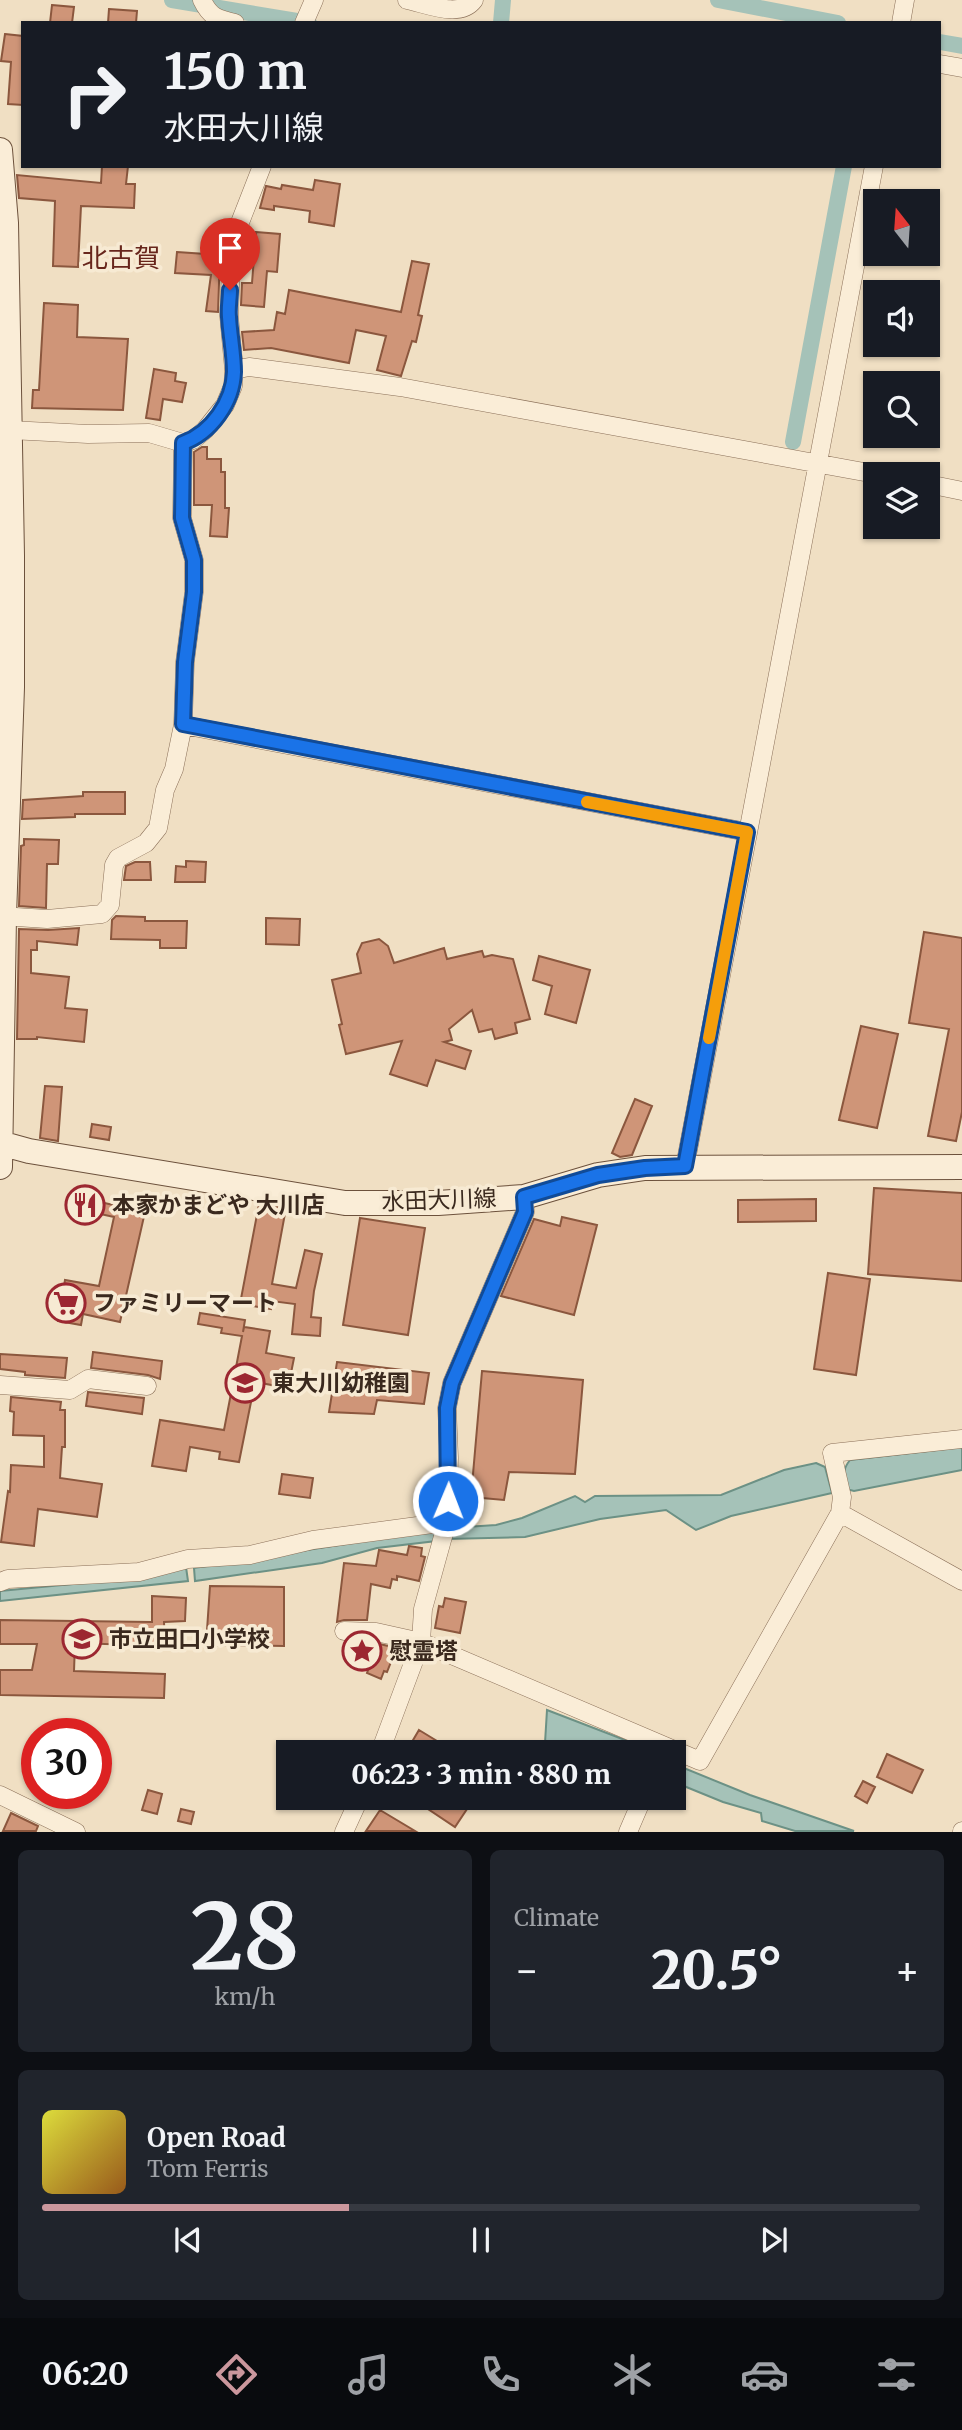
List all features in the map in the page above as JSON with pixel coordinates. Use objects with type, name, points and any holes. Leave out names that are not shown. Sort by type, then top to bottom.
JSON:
[{"type":"main road","points":[[0,150],[6,223],[10,430],[6,556],[12,656],[2,916],[1,1151]]},
{"type":"main road","name":"水田大川線","points":[[1,1151],[42,1153],[345,1203],[438,1203],[524,1197],[608,1173],[645,1168],[962,1167]]},
{"type":"street","points":[[407,0],[456,10],[469,7],[474,0]]},
{"type":"street","points":[[901,21],[905,0]]},
{"type":"street","points":[[204,5],[215,19],[225,21]]},
{"type":"street","points":[[941,64],[962,68]]},
{"type":"street","points":[[10,430],[89,434],[149,433],[183,443],[193,440],[215,419],[233,386],[229,316],[232,243],[261,168]]},
{"type":"street","points":[[685,1166],[874,168]]},
{"type":"street","points":[[234,370],[248,367],[400,387],[863,472]]},
{"type":"street","points":[[2,916],[47,919],[102,914],[110,905],[114,865],[118,858],[146,843],[158,828],[183,724],[185,662],[194,592],[194,560],[182,518],[183,443]]},
{"type":"street","points":[[940,486],[962,491]]},
{"type":"street","points":[[183,724],[747,832]]},
{"type":"street","points":[[385,1740],[421,1643],[423,1609],[447,1522],[447,1408],[452,1383],[525,1212],[524,1197]]},
{"type":"street","points":[[0,1385],[70,1390],[88,1379],[147,1386]]},
{"type":"street","points":[[686,1756],[700,1761],[840,1513],[842,1497],[832,1454],[962,1439]]},
{"type":"street","points":[[840,1513],[962,1581]]},
{"type":"street","points":[[0,1582],[8,1579],[139,1572],[188,1559],[250,1555],[313,1540],[447,1522]]},
{"type":"street","points":[[344,1631],[376,1632],[421,1643],[643,1740]]},
{"type":"street","points":[[0,1795],[76,1832]]},
{"type":"street","points":[[344,1832],[354,1810]]},
{"type":"street","points":[[628,1832],[637,1810]]},
{"type":"water","points":[[962,1447],[962,1470],[854,1491],[846,1489],[844,1474],[850,1460]]},
{"type":"water","points":[[816,1463],[825,1467],[832,1493],[731,1516],[696,1530],[666,1510],[600,1519],[525,1537],[447,1539],[450,1528],[496,1525],[522,1518],[575,1496],[585,1502],[595,1496],[721,1495],[784,1470]]},
{"type":"water","points":[[433,1530],[437,1534],[436,1541],[377,1548],[322,1563],[195,1581],[194,1568]]},
{"type":"water","points":[[186,1567],[188,1581],[0,1601],[0,1591],[114,1580]]},
{"type":"water","points":[[547,1710],[625,1740],[545,1740]]},
{"type":"water","points":[[686,1769],[750,1795],[854,1831],[795,1831],[762,1821],[761,1813],[723,1802],[686,1787]]},
{"type":"building","points":[[52,5],[74,7],[72,21],[50,21]]},
{"type":"building","points":[[109,9],[137,11],[136,21],[108,21]]},
{"type":"building","points":[[5,34],[21,36],[21,105],[8,104],[11,62],[1,61]]},
{"type":"building","points":[[102,168],[128,168],[126,184],[135,184],[134,208],[81,206],[78,267],[53,266],[55,201],[19,198],[17,175],[101,183]]},
{"type":"building","points":[[315,180],[340,184],[334,226],[309,222],[310,211],[274,206],[274,210],[260,208],[266,186],[281,189],[282,185],[313,190]]},
{"type":"building","points":[[256,232],[280,234],[277,272],[267,271],[264,307],[241,305],[242,283],[252,283]]},
{"type":"building","points":[[177,252],[220,255],[218,312],[206,311],[211,275],[175,273]]},
{"type":"building","points":[[412,261],[429,264],[418,315],[422,316],[416,342],[412,341],[401,376],[377,370],[386,336],[356,330],[349,363],[271,348],[244,350],[242,332],[274,330],[277,312],[285,314],[289,290],[401,312]]},
{"type":"building","points":[[44,303],[78,305],[77,337],[128,339],[123,410],[32,408],[33,390],[39,390]]},
{"type":"building","points":[[154,369],[176,373],[175,381],[186,383],[182,402],[163,399],[160,420],[146,418]]},
{"type":"building","points":[[207,447],[207,459],[221,459],[221,472],[225,472],[225,508],[229,508],[227,537],[210,536],[212,505],[194,505],[194,452]]},
{"type":"building","points":[[83,792],[125,792],[125,814],[75,814],[75,817],[22,819],[23,800],[83,796]]},
{"type":"building","points":[[24,839],[59,840],[58,864],[47,864],[46,908],[19,906],[21,846],[24,845]]},
{"type":"building","points":[[186,861],[206,862],[205,882],[175,882],[176,866],[186,867]]},
{"type":"building","points":[[135,862],[150,862],[151,880],[124,880],[126,866]]},
{"type":"building","points":[[116,916],[145,917],[145,921],[187,921],[186,948],[160,948],[160,940],[111,939],[112,920]]},
{"type":"building","points":[[266,918],[300,919],[299,945],[266,944]]},
{"type":"building","points":[[79,928],[77,945],[37,941],[37,950],[31,950],[31,973],[69,977],[65,1008],[87,1010],[84,1042],[37,1037],[17,1039],[19,929]]},
{"type":"building","points":[[924,932],[962,938],[962,1112],[956,1141],[928,1136],[949,1029],[909,1023]]},
{"type":"building","points":[[379,939],[388,946],[394,963],[444,948],[447,959],[482,951],[484,957],[492,955],[513,959],[530,1019],[515,1023],[517,1033],[495,1039],[492,1029],[479,1032],[472,1010],[449,1029],[452,1040],[444,1042],[471,1051],[465,1069],[436,1060],[427,1086],[390,1074],[402,1041],[346,1054],[332,980],[361,973],[357,954],[362,943]]},
{"type":"building","points":[[539,956],[590,970],[576,1023],[545,1014],[552,986],[533,980]]},
{"type":"building","points":[[861,1026],[898,1034],[877,1128],[839,1120]]},
{"type":"building","points":[[45,1086],[62,1087],[58,1141],[40,1138]]},
{"type":"building","points":[[635,1099],[652,1106],[632,1155],[620,1157],[612,1153]]},
{"type":"building","points":[[92,1124],[111,1127],[109,1140],[90,1137]]},
{"type":"building","points":[[874,1188],[962,1193],[962,1281],[868,1274]]},
{"type":"building","points":[[82,1195],[145,1212],[120,1322],[83,1314],[81,1325],[58,1321],[65,1280],[99,1286],[114,1217],[78,1209]]},
{"type":"building","points":[[816,1199],[816,1221],[738,1222],[738,1200]]},
{"type":"building","points":[[259,1204],[286,1208],[272,1284],[296,1288],[305,1250],[322,1254],[311,1317],[321,1318],[320,1336],[292,1334],[295,1304],[272,1301],[271,1309],[240,1304]]},
{"type":"building","points":[[562,1217],[597,1225],[574,1315],[501,1296],[534,1219],[560,1226]]},
{"type":"building","points":[[360,1218],[425,1228],[408,1335],[343,1325]]},
{"type":"building","points":[[828,1273],[870,1279],[856,1375],[814,1369]]},
{"type":"building","points":[[200,1313],[245,1320],[243,1332],[244,1327],[270,1331],[266,1353],[294,1358],[288,1388],[255,1382],[239,1462],[219,1459],[220,1452],[190,1447],[186,1471],[152,1466],[160,1420],[224,1430],[242,1336],[221,1333],[222,1328],[198,1324]]},
{"type":"building","points":[[93,1352],[162,1361],[160,1379],[91,1368]]},
{"type":"building","points":[[0,1354],[67,1358],[65,1378],[25,1375],[25,1372],[0,1369]]},
{"type":"building","points":[[337,1362],[429,1373],[424,1404],[377,1400],[374,1414],[329,1412]]},
{"type":"building","points":[[482,1371],[583,1380],[575,1474],[509,1472],[504,1500],[471,1497]]},
{"type":"building","points":[[88,1392],[144,1398],[142,1414],[86,1406]]},
{"type":"building","points":[[11,1397],[61,1402],[60,1410],[65,1410],[65,1447],[62,1447],[60,1478],[102,1484],[97,1517],[38,1509],[34,1546],[1,1542],[8,1491],[10,1492],[11,1465],[44,1467],[44,1436],[13,1435],[14,1412],[10,1411]]},
{"type":"building","points":[[282,1474],[313,1478],[310,1498],[279,1494]]},
{"type":"building","points":[[409,1546],[422,1548],[421,1556],[425,1557],[419,1581],[397,1576],[397,1580],[392,1579],[390,1588],[371,1584],[367,1620],[337,1622],[344,1563],[376,1566],[379,1550],[407,1555]]},
{"type":"building","points":[[210,1586],[284,1587],[284,1646],[206,1645]]},
{"type":"building","name":"市立田口小学校","points":[[152,1596],[186,1598],[185,1621],[164,1622],[165,1646],[75,1643],[74,1671],[165,1674],[164,1698],[0,1695],[0,1670],[32,1670],[37,1644],[0,1644],[0,1620],[152,1622]]},
{"type":"building","points":[[445,1598],[466,1602],[460,1633],[435,1628],[439,1606],[443,1607]]},
{"type":"building","points":[[375,1643],[406,1650],[402,1659],[393,1657],[381,1679],[367,1673]]},
{"type":"building","points":[[419,1730],[435,1740],[413,1740]]},
{"type":"building","points":[[887,1754],[923,1770],[912,1793],[877,1777]]},
{"type":"building","points":[[863,1781],[875,1787],[867,1803],[855,1796]]},
{"type":"building","points":[[148,1790],[162,1794],[157,1814],[142,1810]]},
{"type":"building","points":[[181,1809],[194,1812],[191,1824],[178,1821]]},
{"type":"building","points":[[380,1810],[415,1831],[366,1831]]},
{"type":"building","points":[[430,1810],[466,1810],[455,1827]]},
{"type":"building","points":[[11,1813],[38,1826],[36,1831],[3,1831]]},
{"type":"waterway","points":[[172,0],[297,21]]},
{"type":"waterway","points":[[501,21],[503,0]]},
{"type":"waterway","points":[[718,0],[828,21]]},
{"type":"waterway","points":[[941,42],[962,46]]},
{"type":"waterway","points":[[793,442],[844,168]]},
{"type":"slow traffic","points":[[587,802],[747,832],[709,1038]]},
{"type":"place","name":"本家かまどや 大川店","points":[[85,1205]]},
{"type":"place","name":"ファミリーマート","points":[[66,1303]]},
{"type":"place","name":"東大川幼稚園","points":[[245,1383]]},
{"type":"place","name":"市立田口小学校","points":[[82,1639]]},
{"type":"place","name":"慰霊塔","points":[[362,1651]]},
{"type":"district","name":"北古賀","points":[[121,258]]},
{"type":"route","points":[[230,290],[233,386],[215,419],[193,440],[183,443],[182,518],[194,560],[194,592],[185,662],[183,724],[358,760],[747,832],[685,1166],[618,1171],[524,1197],[525,1212],[452,1383],[447,1408],[448,1501]]}]
